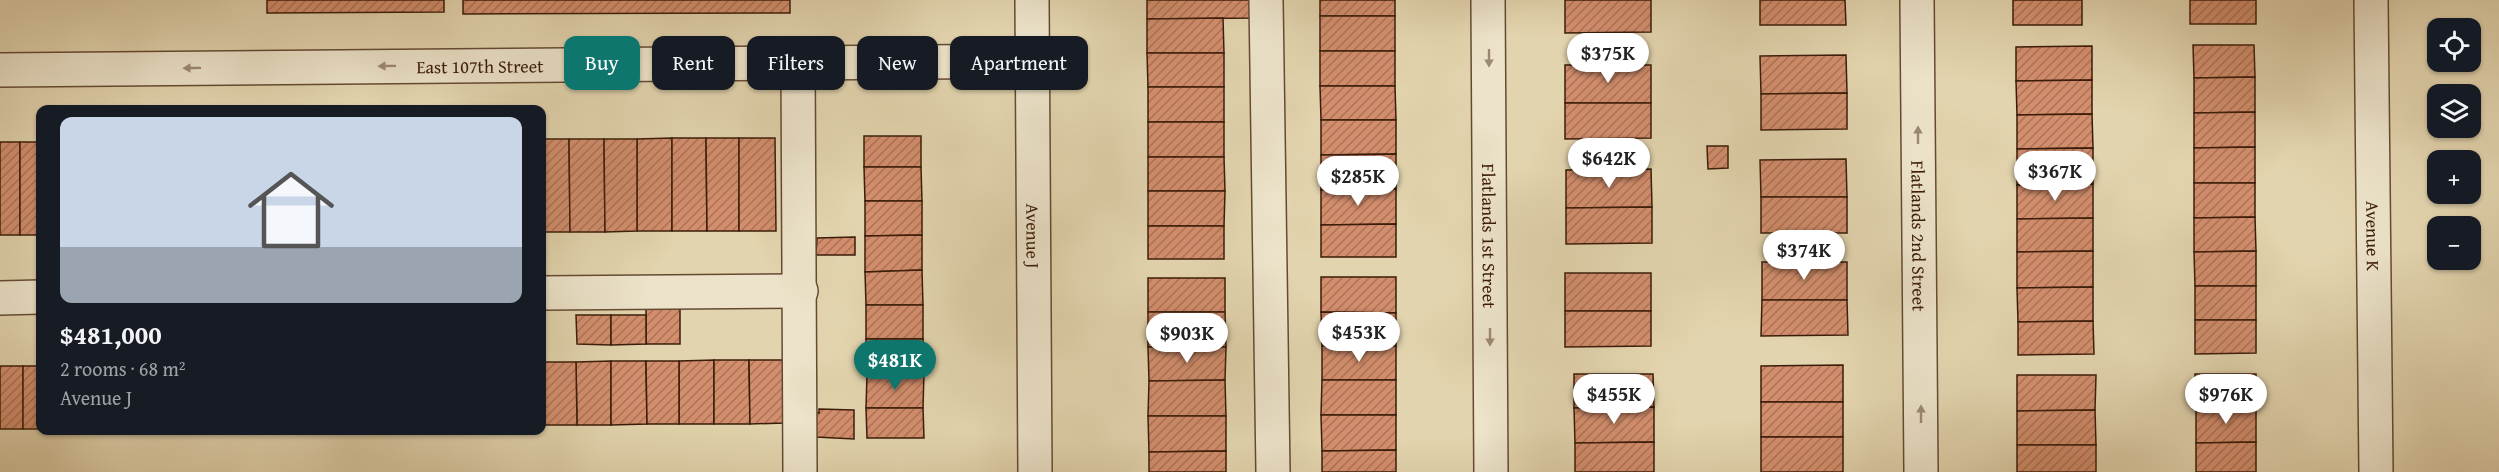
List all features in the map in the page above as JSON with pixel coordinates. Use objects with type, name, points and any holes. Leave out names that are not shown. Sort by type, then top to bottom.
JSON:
[{"type":"street","name":"Avenue J","points":[[1032,0],[1033,36]]},
{"type":"street","points":[[1266,0],[1273,472]]},
{"type":"street","name":"Flatlands 1st Street","points":[[1488,0],[1491,472]]},
{"type":"street","name":"Flatlands 2nd Street","points":[[1917,0],[1921,472]]},
{"type":"street","name":"Avenue K","points":[[2371,0],[2376,472]]},
{"type":"street","name":"East 107th Street","points":[[845,62],[950,61]]},
{"type":"street","name":"East 107th Street","points":[[0,70],[747,63]]},
{"type":"street","points":[[798,90],[800,472]]},
{"type":"street","name":"Avenue J","points":[[1033,90],[1035,472]]},
{"type":"street","points":[[546,293],[801,291]]},
{"type":"street","points":[[0,298],[36,297]]},
{"type":"building","points":[[267,0],[444,0],[444,12],[267,13]]},
{"type":"building","points":[[463,0],[790,0],[790,13],[463,14]]},
{"type":"building","points":[[1147,0],[1258,0],[1258,18],[1147,19]]},
{"type":"building","points":[[1320,0],[1395,0],[1395,16],[1320,16]]},
{"type":"building","points":[[1565,0],[1651,0],[1651,32],[1565,33]]},
{"type":"building","points":[[1760,0],[1845,0],[1846,25],[1760,25]]},
{"type":"building","points":[[2013,0],[2082,0],[2082,25],[2013,25]]},
{"type":"building","points":[[2190,0],[2256,0],[2256,24],[2190,24]]},
{"type":"building","points":[[1320,16],[1395,16],[1395,51],[1320,51]]},
{"type":"building","points":[[1223,18],[1224,53],[1147,53],[1147,19]]},
{"type":"building","points":[[2193,45],[2254,45],[2255,77],[2194,78]]},
{"type":"building","points":[[2092,46],[2092,80],[2016,81],[2016,47]]},
{"type":"building","points":[[1320,51],[1395,51],[1395,86],[1320,86]]},
{"type":"building","points":[[1147,53],[1224,53],[1224,87],[1148,87]]},
{"type":"building","points":[[1846,55],[1847,93],[1761,94],[1760,56]]},
{"type":"building","points":[[1565,65],[1651,65],[1651,103],[1565,103]]},
{"type":"building","points":[[2255,77],[2255,112],[2194,113],[2194,78]]},
{"type":"building","points":[[2092,80],[2092,114],[2017,115],[2016,81]]},
{"type":"building","points":[[1320,86],[1395,86],[1396,120],[1321,120]]},
{"type":"building","points":[[1148,87],[1224,87],[1224,122],[1148,122]]},
{"type":"building","points":[[1847,93],[1847,129],[1761,130],[1761,94]]},
{"type":"building","points":[[1565,103],[1651,103],[1651,138],[1565,139]]},
{"type":"building","points":[[2255,112],[2255,147],[2194,148],[2194,113]]},
{"type":"building","points":[[2092,114],[2093,148],[2017,149],[2017,115]]},
{"type":"building","points":[[1321,120],[1396,120],[1396,154],[1321,155]]},
{"type":"building","points":[[1148,122],[1224,122],[1224,157],[1148,157]]},
{"type":"building","points":[[864,136],[921,136],[921,167],[864,167]]},
{"type":"building","points":[[672,138],[672,231],[637,231],[637,139]]},
{"type":"building","points":[[672,138],[706,138],[707,231],[672,231]]},
{"type":"building","points":[[706,138],[739,138],[739,231],[707,231]]},
{"type":"building","points":[[739,138],[775,138],[776,231],[739,231]]},
{"type":"building","points":[[546,139],[569,139],[570,232],[546,232]]},
{"type":"building","points":[[569,139],[604,139],[605,232],[570,232]]},
{"type":"building","points":[[604,139],[637,139],[637,231],[605,232]]},
{"type":"building","points":[[0,142],[20,142],[20,235],[0,235]]},
{"type":"building","points":[[20,142],[36,142],[36,235],[20,235]]},
{"type":"building","points":[[1707,146],[1728,146],[1728,168],[1708,169]]},
{"type":"building","points":[[2255,147],[2255,183],[2194,183],[2194,148]]},
{"type":"building","points":[[2093,148],[2093,184],[2017,185],[2017,149]]},
{"type":"building","points":[[1396,154],[1396,189],[1321,190],[1321,155]]},
{"type":"building","points":[[1148,157],[1224,157],[1225,191],[1148,191]]},
{"type":"building","points":[[1846,159],[1847,197],[1761,197],[1760,160]]},
{"type":"building","points":[[864,167],[921,167],[922,201],[865,201]]},
{"type":"building","points":[[1651,169],[1652,207],[1566,208],[1566,170]]},
{"type":"building","points":[[2194,183],[2255,183],[2255,217],[2194,218]]},
{"type":"building","points":[[2093,184],[2093,218],[2017,219],[2017,185]]},
{"type":"building","points":[[1396,189],[1396,224],[1321,225],[1321,190]]},
{"type":"building","points":[[1148,191],[1225,191],[1224,226],[1148,226]]},
{"type":"building","points":[[1761,197],[1847,197],[1847,233],[1761,233]]},
{"type":"building","points":[[865,201],[922,201],[922,235],[865,236]]},
{"type":"building","points":[[1652,207],[1652,243],[1566,244],[1566,208]]},
{"type":"building","points":[[2255,217],[2256,251],[2194,252],[2194,218]]},
{"type":"building","points":[[2093,218],[2093,251],[2017,252],[2017,219]]},
{"type":"building","points":[[1396,224],[1396,257],[1321,257],[1321,225]]},
{"type":"building","points":[[1148,226],[1224,226],[1224,259],[1148,259]]},
{"type":"building","points":[[922,235],[922,270],[865,272],[865,236]]},
{"type":"building","points":[[855,237],[855,255],[816,255],[817,238]]},
{"type":"building","points":[[2093,251],[2093,287],[2017,288],[2017,252]]},
{"type":"building","points":[[2256,251],[2256,286],[2195,286],[2194,252]]},
{"type":"building","points":[[1762,262],[1847,262],[1847,300],[1762,300]]},
{"type":"building","points":[[922,270],[923,305],[866,305],[865,272]]},
{"type":"building","points":[[1565,273],[1651,273],[1651,311],[1565,311]]},
{"type":"building","points":[[1321,277],[1396,277],[1396,313],[1321,312]]},
{"type":"building","points":[[1148,278],[1225,278],[1225,312],[1148,312]]},
{"type":"building","points":[[2195,286],[2256,286],[2256,320],[2195,320]]},
{"type":"building","points":[[2093,287],[2093,321],[2018,322],[2017,288]]},
{"type":"building","points":[[1762,300],[1847,300],[1848,335],[1761,336]]},
{"type":"building","points":[[866,305],[923,305],[923,339],[866,339]]},
{"type":"building","points":[[646,309],[680,309],[680,344],[646,344]]},
{"type":"building","points":[[1565,311],[1651,311],[1651,346],[1565,347]]},
{"type":"building","points":[[1148,312],[1225,312],[1226,347],[1148,347]]},
{"type":"building","points":[[1321,312],[1396,313],[1396,346],[1322,346]]},
{"type":"building","points":[[576,315],[611,315],[611,345],[577,344]]},
{"type":"building","points":[[611,315],[646,315],[646,344],[611,345]]},
{"type":"building","points":[[2195,320],[2256,320],[2256,353],[2195,354]]},
{"type":"building","points":[[2093,321],[2094,354],[2018,355],[2018,322]]},
{"type":"building","points":[[866,339],[923,339],[924,373],[867,374]]},
{"type":"building","points":[[1322,346],[1396,346],[1396,380],[1322,380]]},
{"type":"building","points":[[1148,347],[1226,347],[1225,380],[1149,381]]},
{"type":"building","points":[[714,360],[714,424],[679,424],[679,361]]},
{"type":"building","points":[[714,360],[749,360],[750,424],[714,424]]},
{"type":"building","points":[[749,360],[784,360],[784,423],[750,424]]},
{"type":"building","points":[[611,361],[611,425],[577,425],[576,362]]},
{"type":"building","points":[[611,361],[646,361],[647,424],[611,425]]},
{"type":"building","points":[[646,361],[679,361],[679,424],[647,424]]},
{"type":"building","points":[[546,362],[576,362],[577,425],[546,425]]},
{"type":"building","points":[[1843,365],[1843,402],[1761,402],[1761,366]]},
{"type":"building","points":[[0,366],[23,366],[23,429],[0,429]]},
{"type":"building","points":[[23,366],[36,366],[36,429],[23,429]]},
{"type":"building","points":[[924,373],[923,408],[866,408],[867,374]]},
{"type":"building","points":[[1574,374],[1653,374],[1654,407],[1574,408]]},
{"type":"building","points":[[2195,374],[2256,374],[2256,408],[2196,408]]},
{"type":"building","points":[[2017,375],[2096,375],[2095,410],[2017,411]]},
{"type":"building","points":[[1225,380],[1226,416],[1148,416],[1149,381]]},
{"type":"building","points":[[1322,380],[1396,380],[1396,415],[1321,415]]},
{"type":"building","points":[[1761,402],[1843,402],[1843,437],[1761,437]]},
{"type":"building","points":[[1654,407],[1654,442],[1575,443],[1574,408]]},
{"type":"building","points":[[866,408],[923,408],[924,438],[867,438]]},
{"type":"building","points":[[2196,408],[2256,408],[2256,442],[2196,443]]},
{"type":"building","points":[[819,409],[854,410],[854,439],[816,437],[816,413],[819,413]]},
{"type":"building","points":[[2095,410],[2096,445],[2017,445],[2017,411]]},
{"type":"building","points":[[1321,415],[1396,415],[1396,450],[1322,451]]},
{"type":"building","points":[[1148,416],[1226,416],[1226,451],[1149,452]]},
{"type":"building","points":[[1761,437],[1843,437],[1843,472],[1761,472]]},
{"type":"building","points":[[1654,442],[1654,472],[1575,472],[1575,443]]},
{"type":"building","points":[[2256,442],[2256,472],[2196,472],[2196,443]]},
{"type":"building","points":[[2017,445],[2096,445],[2096,472],[2017,472]]},
{"type":"building","points":[[1396,450],[1396,472],[1322,472],[1322,451]]},
{"type":"building","points":[[1226,451],[1226,472],[1149,472],[1149,452]]}]
